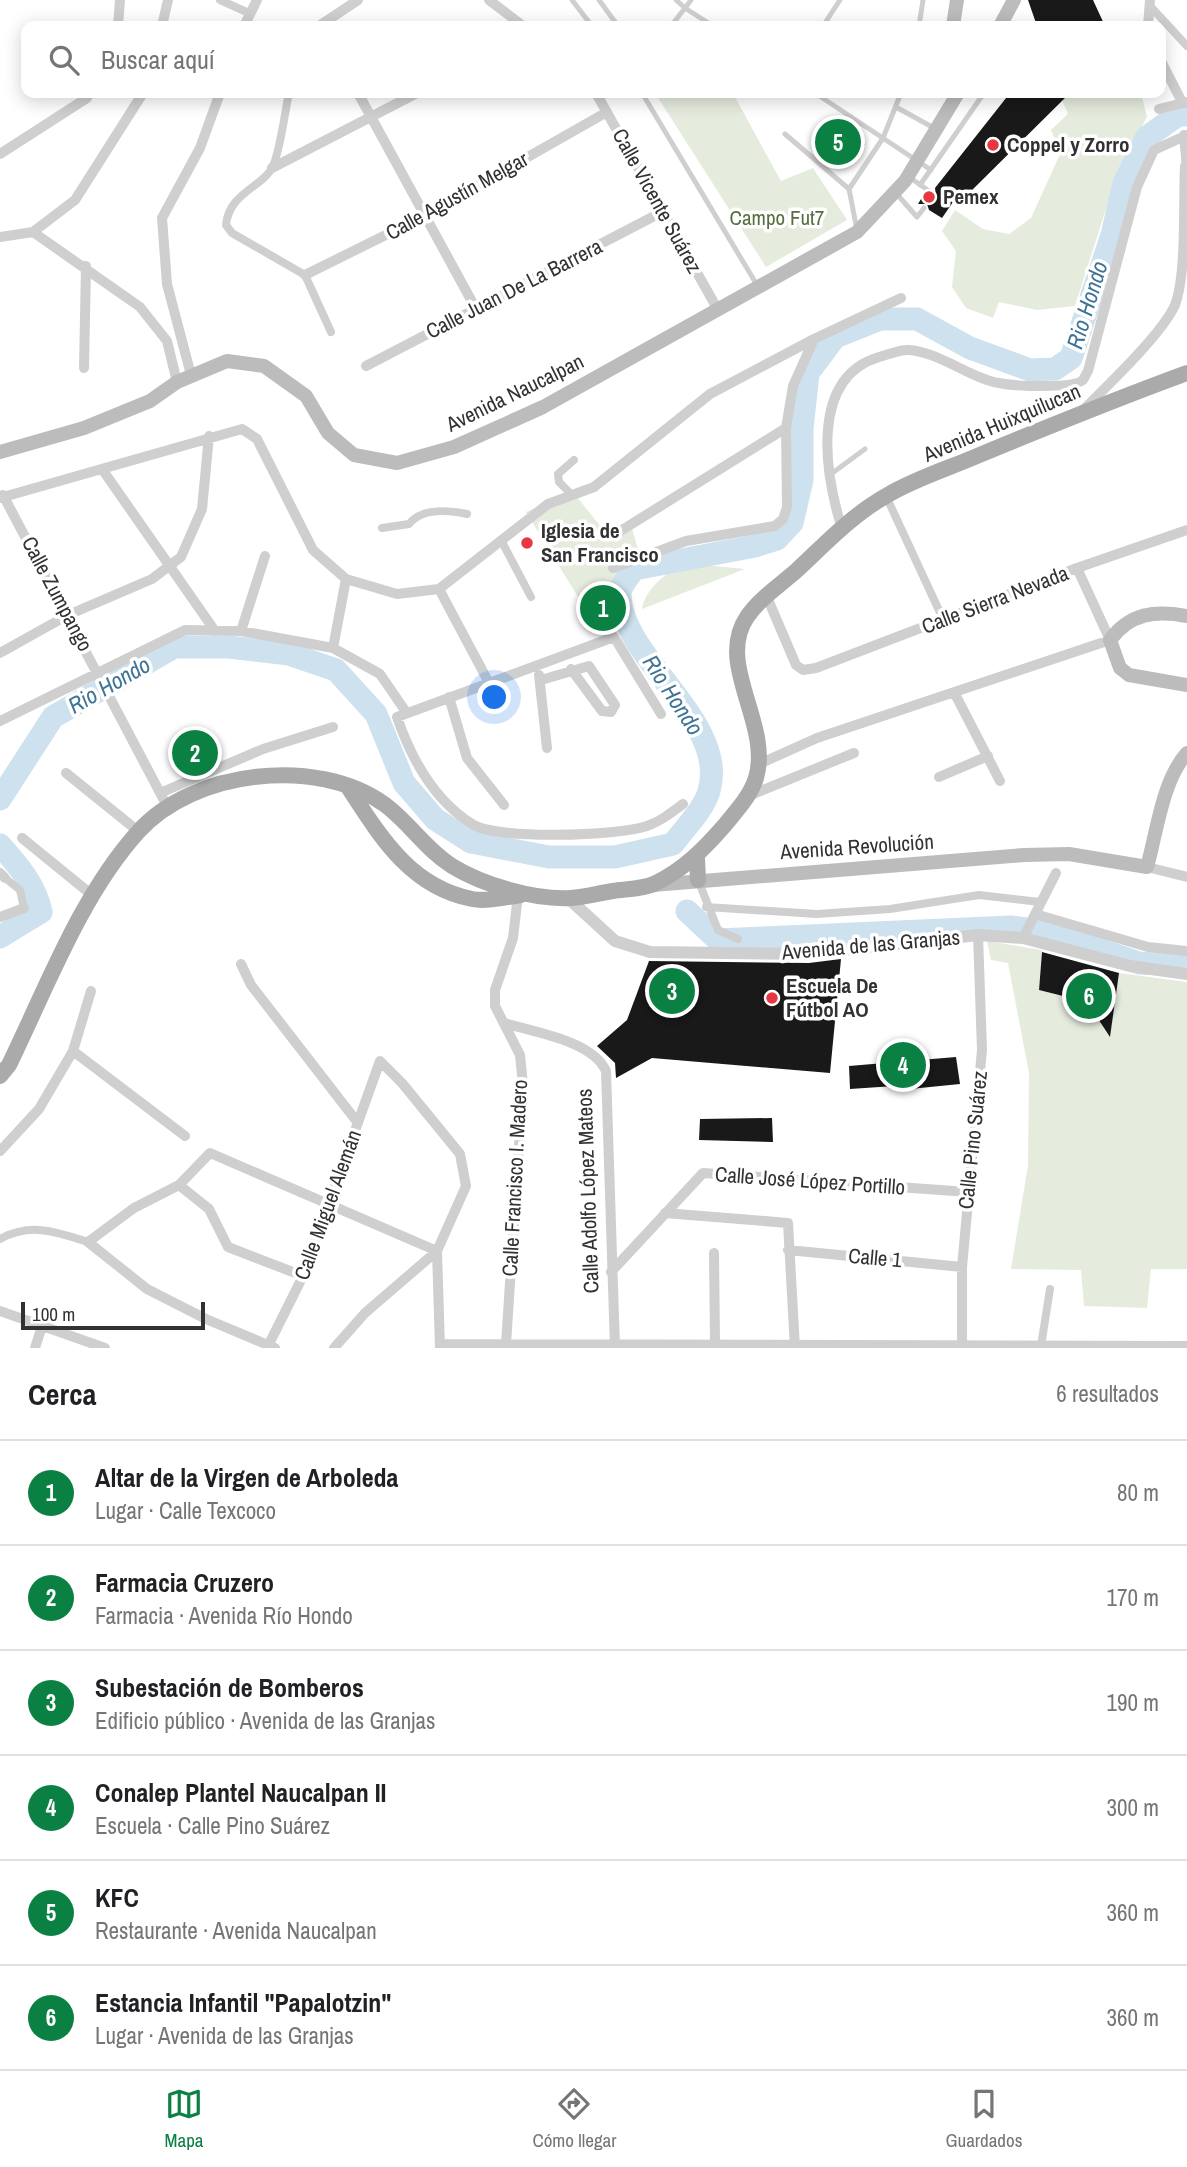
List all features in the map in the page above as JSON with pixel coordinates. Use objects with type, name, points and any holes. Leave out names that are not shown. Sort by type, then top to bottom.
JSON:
[{"type":"main road","points":[[954,21],[957,0]]},
{"type":"main road","points":[[1003,21],[1014,0]]},
{"type":"main road","points":[[942,114],[944,98]]},
{"type":"main road","name":"Avenida Naucalpan","points":[[0,452],[84,428],[150,401],[177,382],[227,361],[264,366],[306,396],[328,433],[354,455],[397,463],[454,447],[503,426],[857,232],[895,192],[914,181],[916,161],[942,114],[954,98]]},
{"type":"main road","name":"Avenida Huixquilucan","points":[[759,764],[759,742],[753,710],[738,668],[738,643],[746,618],[766,597],[842,529],[886,496],[1081,412],[1187,373]]},
{"type":"main road","points":[[1180,614],[1143,614],[1121,625],[1110,640],[1120,668],[1129,675],[1187,685]]},
{"type":"main road","points":[[1147,867],[1169,789],[1180,761],[1187,753]]},
{"type":"main road","points":[[650,886],[696,858],[748,796],[759,764]]},
{"type":"main road","points":[[0,1076],[9,1065],[92,895],[164,800],[250,775],[292,776],[347,785]]},
{"type":"main road","name":"Avenida Revolución","points":[[347,785],[384,843],[407,867],[435,887],[474,900],[524,895],[568,898],[698,880],[1024,855],[1069,854],[1147,867]]},
{"type":"main road","name":"Avenida Revolución","points":[[347,785],[385,804],[421,842],[453,867],[524,895]]},
{"type":"main road","points":[[696,858],[698,880]]},
{"type":"street","points":[[118,21],[120,0]]},
{"type":"street","points":[[163,21],[168,0]]},
{"type":"street","points":[[220,0],[249,13]]},
{"type":"street","points":[[246,21],[257,0]]},
{"type":"street","points":[[327,21],[358,0]]},
{"type":"street","points":[[489,0],[516,21]]},
{"type":"street","points":[[1150,4],[1165,21]]},
{"type":"street","points":[[1166,23],[1187,47]]},
{"type":"street","points":[[1159,109],[1184,102],[1166,70]]},
{"type":"street","points":[[0,154],[87,98]]},
{"type":"street","points":[[0,237],[33,232],[75,200],[140,98]]},
{"type":"street","points":[[191,375],[167,284],[162,218],[200,148],[218,98]]},
{"type":"street","points":[[272,169],[288,98]]},
{"type":"street","points":[[361,98],[476,309]]},
{"type":"street","points":[[331,332],[305,275],[232,233],[226,225],[227,215],[248,188],[272,169],[408,98]]},
{"type":"street","name":"Calle Vicente Suárez","points":[[599,98],[718,310]]},
{"type":"street","name":"Calle Agustín Melgar","points":[[305,275],[424,216],[607,112]]},
{"type":"street","points":[[842,529],[829,476],[828,439],[835,391],[860,363],[907,349],[949,361],[997,383],[1069,386],[1082,380],[1088,371],[1137,187],[1154,150],[1185,135],[1181,268],[1174,307],[1126,367],[1081,412]]},
{"type":"street","name":"Calle Juan De La Barrera","points":[[366,366],[662,212]]},
{"type":"street","points":[[33,232],[140,307],[167,341],[177,382]]},
{"type":"street","points":[[84,368],[86,267]]},
{"type":"street","points":[[1,497],[102,470],[209,436],[242,429],[257,439],[313,550],[346,579],[397,594],[439,589],[548,504],[594,487],[710,394],[814,339],[901,298]]},
{"type":"street","points":[[613,568],[687,541],[775,526],[783,519],[787,507],[786,428],[793,386],[814,339]]},
{"type":"street","points":[[614,536],[786,428]]},
{"type":"street","points":[[0,653],[68,615],[152,579],[181,557],[202,509],[209,436]]},
{"type":"street","points":[[572,495],[559,482],[558,474],[574,460]]},
{"type":"street","points":[[102,470],[215,631]]},
{"type":"street","points":[[886,496],[943,619]]},
{"type":"street","name":"Calle Zumpango","points":[[1,497],[102,677],[164,800]]},
{"type":"street","points":[[383,528],[409,524],[414,517],[429,513],[451,510],[467,514]]},
{"type":"street","name":"Calle Sierra Nevada","points":[[766,597],[796,665],[803,670],[1187,530]]},
{"type":"street","points":[[502,542],[531,597]]},
{"type":"street","points":[[241,631],[265,556]]},
{"type":"street","points":[[759,764],[817,738],[1110,640],[1077,568]]},
{"type":"street","points":[[333,648],[346,579]]},
{"type":"street","points":[[439,589],[488,681]]},
{"type":"street","points":[[1180,614],[1187,608]]},
{"type":"street","points":[[0,721],[102,677],[184,630],[241,631],[333,648],[380,674],[401,715],[407,744],[432,786],[450,807],[474,826],[498,832],[608,832],[644,827],[663,819],[683,804]]},
{"type":"street","points":[[401,715],[614,637],[661,714]]},
{"type":"street","points":[[537,665],[541,680],[547,748]]},
{"type":"street","points":[[541,680],[571,669],[589,666],[615,705],[611,712],[602,711],[571,669]]},
{"type":"street","points":[[955,694],[1000,781]]},
{"type":"street","points":[[449,697],[467,758],[504,805]]},
{"type":"street","points":[[164,800],[263,750],[332,727]]},
{"type":"street","points":[[748,796],[854,753]]},
{"type":"street","points":[[939,777],[988,756]]},
{"type":"street","points":[[66,774],[138,831]]},
{"type":"street","points":[[22,838],[92,895]]},
{"type":"street","name":"Avenida Revolución","points":[[1147,867],[1187,877]]},
{"type":"street","points":[[1026,932],[1056,873]]},
{"type":"street","points":[[0,917],[24,908],[20,890],[3,876]]},
{"type":"street","points":[[698,880],[706,907],[718,930],[738,939]]},
{"type":"street","name":"Calle Francisco I. Madero","points":[[506,1344],[523,1085],[520,1055],[495,1006],[495,990],[513,939],[524,895]]},
{"type":"street","points":[[706,907],[817,914],[890,909],[979,895],[1041,902]]},
{"type":"street","name":"Avenida de las Granjas","points":[[568,898],[615,941],[650,952],[809,954],[1026,932],[1130,967],[1187,974]]},
{"type":"street","points":[[1035,914],[1148,947],[1187,951]]},
{"type":"street","name":"Calle Pino Suárez","points":[[962,1345],[962,1267],[982,1050],[978,935]]},
{"type":"street","points":[[241,964],[251,985],[358,1123]]},
{"type":"street","points":[[0,1151],[39,1110],[73,1051],[92,991]]},
{"type":"street","name":"Calle Adolfo López Mateos","points":[[504,1023],[587,1049],[600,1058],[606,1071],[615,1346]]},
{"type":"street","points":[[73,1051],[185,1136]]},
{"type":"street","name":"Calle Miguel Alemán","points":[[272,1347],[330,1207],[380,1061],[402,1083],[460,1154],[466,1186],[437,1251]]},
{"type":"street","points":[[88,1242],[134,1208],[179,1185],[210,1153],[437,1251]]},
{"type":"street","name":"Calle José López Portillo","points":[[611,1272],[696,1178],[712,1173],[968,1192]]},
{"type":"street","points":[[179,1185],[209,1209],[228,1247],[303,1276]]},
{"type":"street","points":[[665,1213],[788,1223],[795,1346]]},
{"type":"street","points":[[0,1238],[14,1231],[43,1228],[88,1242],[147,1289],[272,1347]]},
{"type":"street","name":"Calle 1","points":[[788,1250],[962,1267]]},
{"type":"street","points":[[437,1251],[440,1346],[715,1343],[795,1346],[1187,1346]]},
{"type":"street","points":[[334,1348],[365,1313],[437,1251]]},
{"type":"street","points":[[714,1253],[715,1343]]},
{"type":"street","points":[[1041,1346],[1050,1289]]},
{"type":"street","points":[[0,1311],[106,1348]]},
{"type":"street","points":[[35,1348],[42,1326]]},
{"type":"lane","points":[[572,0],[588,21]]},
{"type":"lane","points":[[599,0],[614,21]]},
{"type":"lane","points":[[676,0],[705,21]]},
{"type":"lane","points":[[675,21],[691,0]]},
{"type":"lane","points":[[826,21],[840,0]]},
{"type":"lane","points":[[920,21],[923,0]]},
{"type":"lane","points":[[645,98],[757,285]]},
{"type":"lane","points":[[823,98],[930,170]]},
{"type":"lane","points":[[849,189],[883,138],[899,98]]},
{"type":"lane","points":[[932,193],[914,181],[930,170],[980,98]]},
{"type":"lane","points":[[896,107],[934,128]]},
{"type":"lane","points":[[785,134],[849,189],[857,232]]},
{"type":"lane","points":[[895,192],[917,217],[924,208]]},
{"type":"lane","points":[[829,476],[865,449]]},
{"type":"green space","name":"Campo Fut7","points":[[658,98],[738,98],[781,181],[813,168],[847,220],[766,267]]},
{"type":"green space","points":[[1142,98],[1147,117],[1120,165],[1075,306],[1037,310],[999,302],[993,318],[966,308],[952,287],[956,251],[942,231],[955,210],[983,229],[1009,234],[1031,218],[1061,152],[1051,130],[1068,114],[1062,100]]},
{"type":"green space","points":[[576,496],[606,533],[631,525],[640,556],[626,561],[619,576],[616,604],[621,620],[597,628],[526,512],[552,501]]},
{"type":"green space","points":[[687,566],[745,569],[642,609],[650,590],[673,571]]},
{"type":"green space","points":[[987,941],[1042,950],[1039,990],[1087,1002],[1110,1036],[1119,973],[1187,982],[1187,1269],[1151,1269],[1147,1308],[1084,1306],[1081,1270],[1011,1269],[1028,1165],[1029,1073],[1008,963],[991,960]]},
{"type":"building","points":[[1028,0],[1093,0],[1103,21],[1035,21]]},
{"type":"building","name":"Coppel y Zorro","points":[[1006,98],[1065,98],[957,205],[953,202],[942,218],[929,210],[927,204],[918,204],[924,194],[931,198],[936,197],[935,188]]},
{"type":"building","points":[[826,119],[865,144],[851,165],[812,139]]},
{"type":"building","points":[[1042,952],[1119,973],[1110,1037],[1087,1002],[1039,990]]},
{"type":"building","name":"Escuela De Fútbol AO","points":[[841,959],[830,1073],[652,1058],[616,1078],[615,1063],[597,1046],[627,1020],[649,961],[809,963]]},
{"type":"building","points":[[956,1057],[960,1084],[910,1089],[909,1085],[850,1089],[849,1066]]},
{"type":"building","points":[[772,1118],[773,1142],[699,1140],[700,1119]]},
{"type":"waterway","name":"Rio Hondo","points":[[0,799],[53,717],[174,647],[229,647],[289,654],[336,670],[376,714],[404,783],[435,819],[471,842],[549,857],[615,857],[673,844],[706,798],[711,765],[704,741],[691,716],[638,645],[626,621],[620,597],[622,586],[634,569],[755,546],[777,539],[792,523],[802,480],[802,429],[808,373],[835,337],[880,319],[917,319],[970,348],[1030,370],[1055,369],[1071,358],[1112,235],[1124,183],[1147,137],[1178,115],[1187,115]]},
{"type":"waterway","name":"Rio Hondo","points":[[0,845],[31,885],[41,912],[0,937]]},
{"type":"waterway","points":[[687,911],[718,940],[1011,927],[1049,932],[1139,963],[1187,965]]},
{"type":"place","name":"KFC","points":[[838,142]]},
{"type":"place","name":"Coppel y Zorro","points":[[993,145]]},
{"type":"place","name":"Pemex","points":[[929,197]]},
{"type":"place","name":"Iglesia de San Francisco","points":[[527,543]]},
{"type":"place","name":"Altar de la Virgen de Arboleda","points":[[603,608]]},
{"type":"place","name":"Farmacia Cruzero","points":[[195,753]]},
{"type":"place","name":"Subestación de Bomberos","points":[[672,991]]},
{"type":"place","name":"Estancia Infantil \"Papalotzin\"","points":[[1089,996]]},
{"type":"place","name":"Escuela De Fútbol AO","points":[[772,998]]},
{"type":"place","name":"Conalep Plantel Naucalpan II","points":[[903,1065]]}]
